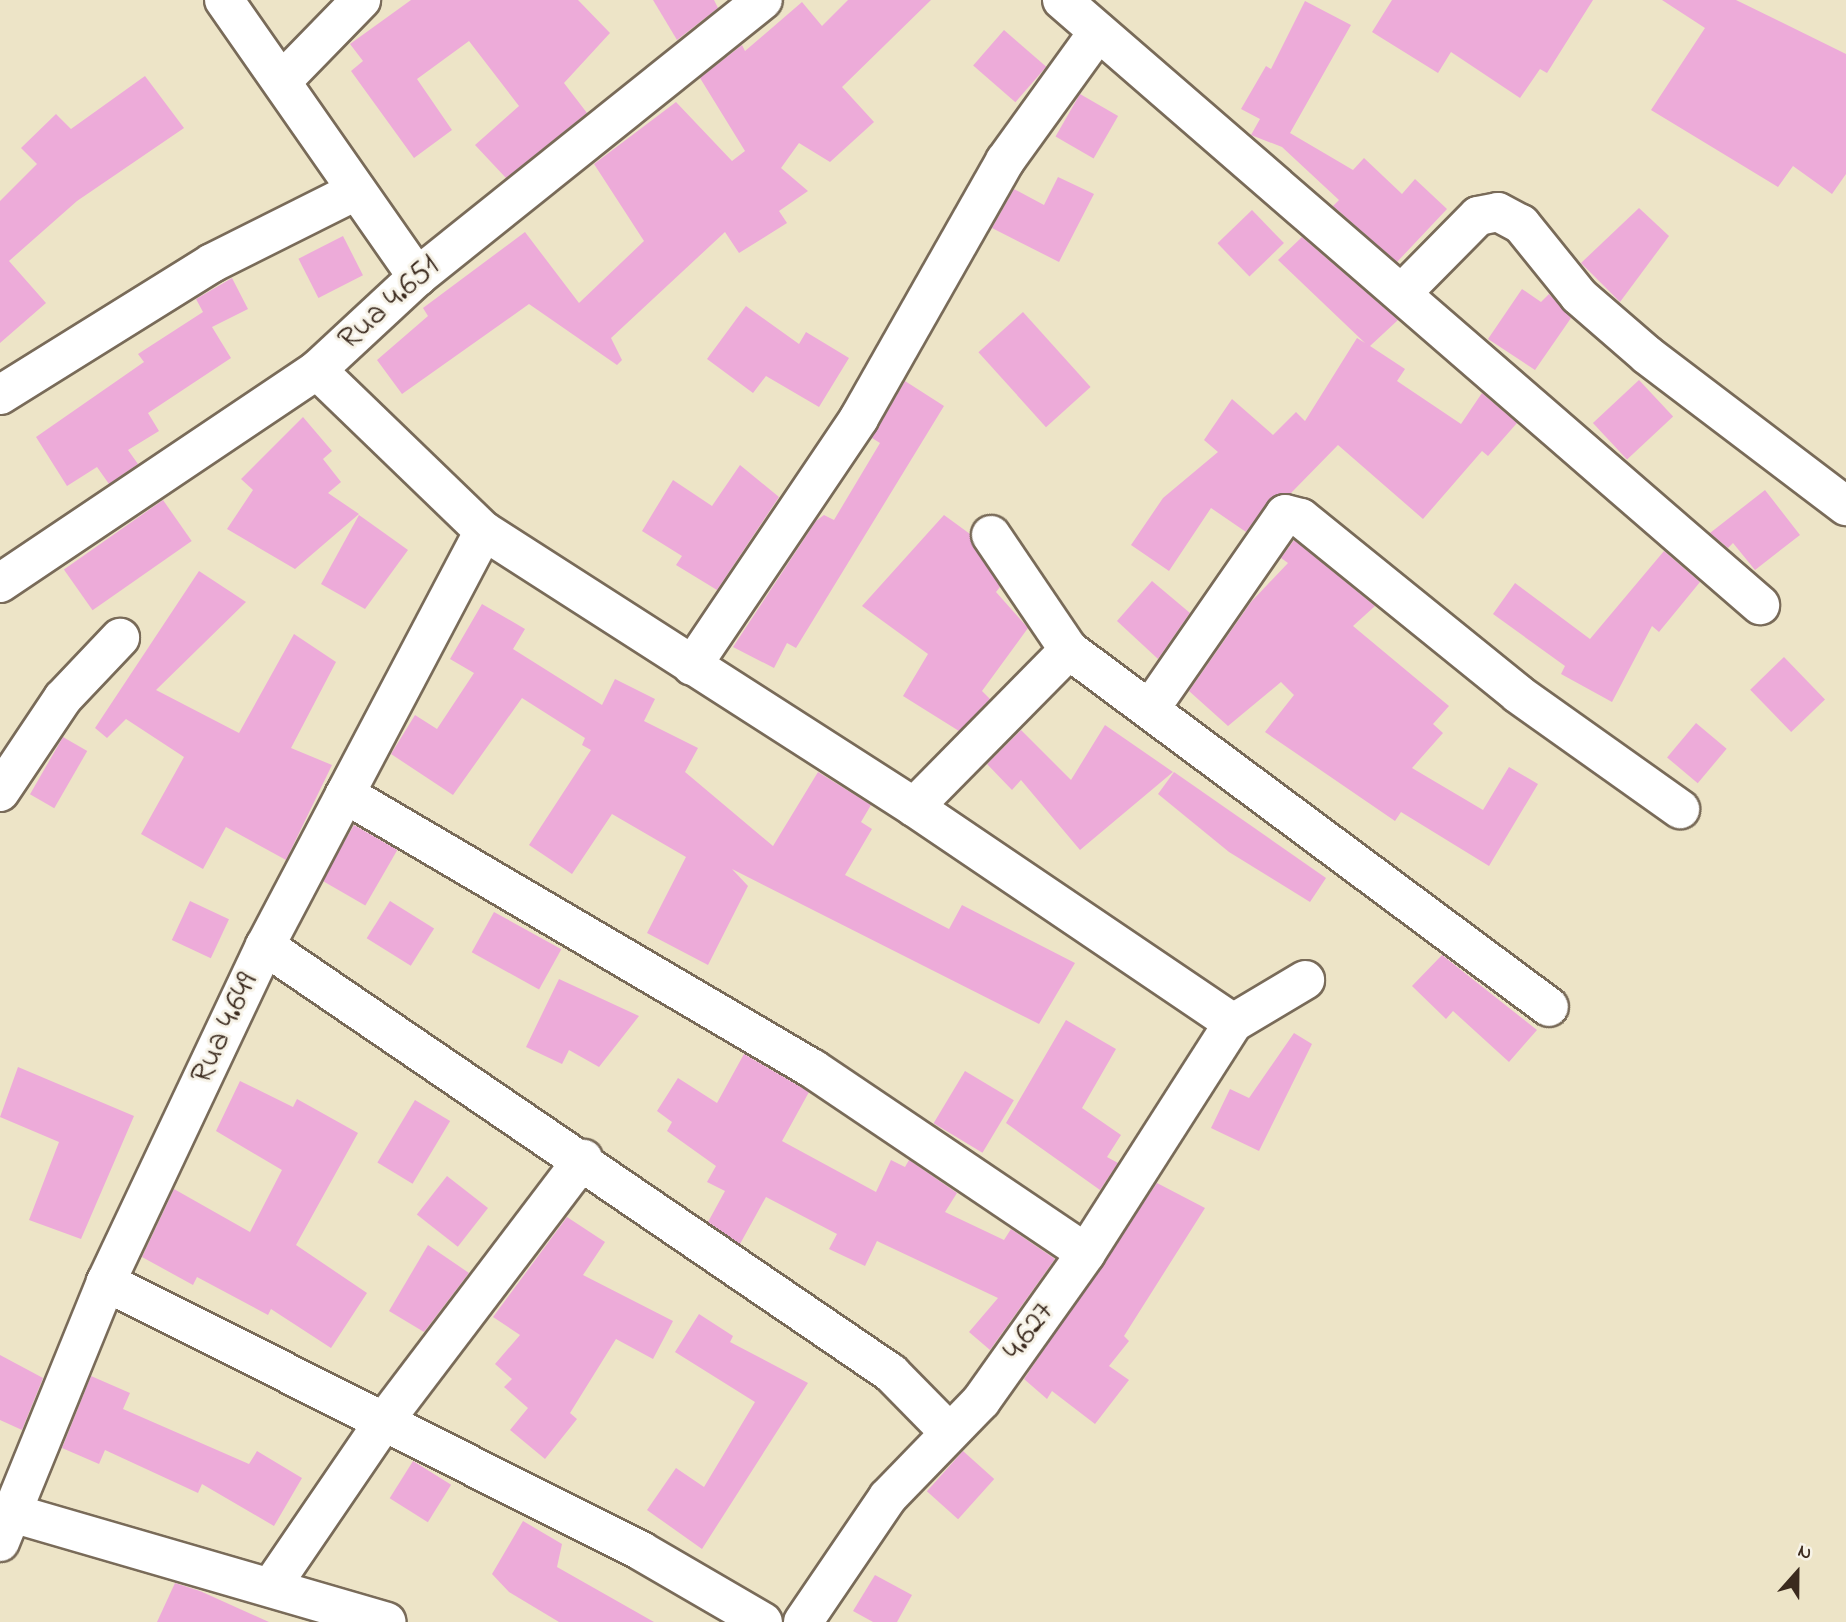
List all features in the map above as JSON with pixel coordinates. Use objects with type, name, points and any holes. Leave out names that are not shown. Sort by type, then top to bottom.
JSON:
[{"type":"street","points":[[224,0],[283,80],[354,192],[417,276]]},
{"type":"street","points":[[283,80],[362,0]]},
{"type":"street","name":"Rua 4.651","points":[[0,583],[317,370],[417,276],[763,0]]},
{"type":"street","points":[[1062,0],[1760,605]]},
{"type":"street","points":[[692,666],[859,418],[1005,161],[1098,32]]},
{"type":"street","points":[[0,395],[212,263],[354,192]]},
{"type":"street","points":[[1402,293],[1478,216],[1498,212],[1521,224],[1579,296],[1647,355],[1846,506]]},
{"type":"street","points":[[317,370],[484,531],[914,807],[1233,1023],[1305,980]]},
{"type":"street","points":[[1150,709],[1285,514],[1301,517],[1518,694],[1680,808]]},
{"type":"street","name":"Rua 4.649","points":[[6,1528],[106,1282],[265,946],[484,531]]},
{"type":"street","points":[[991,535],[1069,650],[1549,1007]]},
{"type":"street","points":[[0,792],[63,698],[120,638]]},
{"type":"street","points":[[914,807],[1069,650]]},
{"type":"street","points":[[345,794],[895,1120],[1086,1253]]},
{"type":"street","points":[[265,946],[583,1159],[891,1373],[947,1430]]},
{"type":"street","name":"4.627","points":[[803,1622],[888,1497],[947,1430],[981,1401],[1086,1253],[1233,1023]]},
{"type":"street","points":[[273,1584],[385,1420],[583,1159]]},
{"type":"street","points":[[106,1282],[642,1550],[763,1622]]},
{"type":"street","points":[[6,1528],[273,1584],[386,1622]]},
{"type":"building","points":[[411,0],[578,0],[610,33],[564,83],[587,113],[506,178],[475,145],[519,106],[469,41],[417,79],[452,130],[414,158],[351,71],[363,61],[350,44]]},
{"type":"building","points":[[653,0],[714,0],[718,8],[677,40]]},
{"type":"building","points":[[848,0],[931,0],[842,87],[874,122],[830,162],[799,143],[781,168],[808,191],[779,211],[787,223],[739,253],[725,232],[611,338],[622,360],[617,365],[529,304],[402,394],[377,360],[428,316],[423,308],[525,232],[579,303],[644,241],[594,164],[676,102],[732,161],[745,151],[700,78],[742,45],[745,51],[802,2],[822,26]]},
{"type":"building","points":[[1392,0],[1593,0],[1547,73],[1540,69],[1520,98],[1451,52],[1438,73],[1372,32]]},
{"type":"building","points":[[1662,0],[1736,0],[1846,54],[1846,174],[1832,194],[1793,166],[1778,187],[1651,110],[1705,28]]},
{"type":"building","points":[[1305,1],[1351,25],[1290,133],[1353,170],[1364,158],[1402,194],[1415,179],[1447,209],[1397,262],[1333,206],[1339,200],[1282,147],[1251,135],[1260,119],[1241,109],[1266,66],[1271,69]]},
{"type":"building","points":[[1004,30],[1046,67],[1015,102],[973,65]]},
{"type":"building","points":[[145,76],[184,128],[77,201],[9,261],[46,303],[0,343],[0,201],[37,164],[21,148],[56,114],[71,129]]},
{"type":"building","points":[[1080,94],[1118,116],[1094,158],[1056,136]]},
{"type":"building","points":[[1058,177],[1094,194],[1059,262],[992,228],[1014,189],[1044,205]]},
{"type":"building","points":[[1639,208],[1669,236],[1620,302],[1581,263]]},
{"type":"building","points":[[1252,210],[1284,243],[1249,276],[1217,243]]},
{"type":"building","points":[[343,236],[363,275],[318,298],[298,259]]},
{"type":"building","points":[[1302,237],[1398,320],[1370,346],[1405,369],[1397,381],[1461,424],[1482,393],[1517,423],[1488,456],[1482,451],[1423,519],[1338,445],[1291,493],[1268,501],[1246,532],[1211,508],[1169,571],[1131,545],[1163,498],[1218,452],[1204,440],[1232,399],[1273,435],[1296,412],[1305,421],[1357,338],[1365,343],[1278,260]]},
{"type":"building","points":[[232,278],[248,309],[212,327],[231,358],[148,413],[159,431],[128,450],[138,464],[109,484],[97,467],[67,486],[36,437],[144,362],[138,354],[203,312],[196,299]]},
{"type":"building","points":[[1522,289],[1541,302],[1549,294],[1571,318],[1535,370],[1488,339]]},
{"type":"building","points":[[746,306],[799,344],[806,332],[849,358],[819,407],[766,376],[753,393],[707,359]]},
{"type":"building","points":[[1023,312],[1091,387],[1046,427],[978,352]]},
{"type":"building","points":[[1639,380],[1673,417],[1627,460],[1593,423]]},
{"type":"building","points":[[905,381],[944,406],[796,648],[787,643],[774,668],[733,647],[816,521],[824,515],[834,520],[880,443],[872,438]]},
{"type":"building","points":[[303,417],[332,451],[323,459],[341,482],[328,493],[359,514],[295,569],[227,529],[253,490],[241,479]]},
{"type":"building","points":[[740,465],[779,497],[717,590],[676,565],[682,556],[642,531],[673,480],[712,506]]},
{"type":"building","points":[[1765,490],[1800,535],[1755,570],[1733,543],[1728,548],[1710,533]]},
{"type":"building","points":[[163,500],[192,541],[93,610],[64,569]]},
{"type":"building","points":[[359,515],[408,550],[365,609],[321,584]]},
{"type":"building","points":[[944,515],[970,534],[1000,587],[996,592],[1028,628],[982,691],[990,699],[959,731],[903,696],[928,654],[862,606]]},
{"type":"building","points":[[1294,540],[1375,606],[1353,626],[1449,706],[1433,724],[1443,733],[1412,768],[1483,810],[1509,767],[1538,784],[1489,866],[1401,812],[1395,821],[1265,732],[1294,695],[1281,682],[1228,726],[1189,691],[1251,602],[1288,563],[1281,558]]},
{"type":"building","points":[[1664,551],[1700,582],[1659,632],[1652,626],[1612,702],[1561,674],[1565,666],[1493,614],[1515,583],[1590,639]]},
{"type":"building","points":[[199,571],[246,602],[156,690],[239,733],[294,634],[336,662],[291,748],[332,765],[286,860],[226,827],[203,869],[141,834],[184,757],[126,719],[107,738],[95,728]]},
{"type":"building","points":[[1152,581],[1190,613],[1158,659],[1117,621]]},
{"type":"building","points":[[482,604],[525,629],[513,649],[602,705],[615,679],[655,699],[644,721],[698,748],[685,772],[773,846],[818,772],[871,805],[861,822],[872,829],[845,875],[949,929],[962,905],[1075,963],[1039,1024],[732,869],[748,886],[708,965],[647,933],[686,857],[612,814],[572,874],[529,845],[591,750],[582,745],[585,738],[522,698],[453,795],[391,754],[415,715],[437,729],[474,673],[450,659]]},
{"type":"building","points":[[1784,657],[1825,699],[1791,732],[1750,690]]},
{"type":"building","points":[[1696,723],[1727,749],[1698,783],[1667,757]]},
{"type":"building","points":[[1105,725],[1173,772],[1080,850],[1021,780],[1012,790],[987,764],[1021,730],[1071,780]]},
{"type":"building","points":[[63,737],[87,751],[54,808],[30,794]]},
{"type":"building","points":[[1174,772],[1326,878],[1310,902],[1229,852],[1158,794]]},
{"type":"building","points":[[354,825],[397,850],[365,905],[322,880]]},
{"type":"building","points":[[190,901],[229,919],[211,958],[172,940]]},
{"type":"building","points":[[390,901],[434,929],[411,966],[367,938]]},
{"type":"building","points":[[494,912],[561,949],[539,990],[472,952]]},
{"type":"building","points":[[1442,955],[1537,1030],[1509,1062],[1453,1011],[1446,1019],[1412,986]]},
{"type":"building","points":[[559,979],[639,1016],[599,1067],[569,1050],[562,1064],[526,1047]]},
{"type":"building","points":[[1066,1020],[1116,1049],[1082,1108],[1121,1135],[1107,1157],[1118,1163],[1100,1190],[1006,1123]]},
{"type":"building","points":[[1294,1033],[1312,1044],[1259,1151],[1211,1128],[1230,1089],[1249,1098]]},
{"type":"building","points":[[744,1054],[809,1092],[782,1141],[876,1192],[891,1160],[905,1167],[909,1160],[957,1193],[945,1212],[1004,1240],[1011,1229],[1055,1259],[990,1350],[969,1332],[998,1298],[877,1241],[865,1266],[829,1249],[837,1234],[766,1197],[740,1244],[708,1222],[725,1191],[707,1182],[716,1166],[667,1131],[672,1122],[657,1111],[678,1078],[717,1103]]},
{"type":"building","points":[[18,1067],[134,1116],[81,1239],[29,1220],[59,1142],[0,1117]]},
{"type":"building","points":[[965,1071],[1014,1100],[982,1153],[934,1123]]},
{"type":"building","points":[[240,1081],[293,1107],[297,1099],[358,1133],[296,1245],[367,1293],[331,1348],[271,1309],[268,1315],[197,1277],[193,1285],[142,1257],[174,1189],[250,1232],[282,1170],[216,1131]]},
{"type":"building","points":[[415,1100],[450,1121],[413,1184],[377,1163]]},
{"type":"building","points":[[447,1176],[488,1208],[458,1247],[417,1215]]},
{"type":"building","points":[[1157,1183],[1205,1208],[1124,1336],[1129,1341],[1109,1366],[1129,1380],[1095,1424],[1052,1391],[1047,1399],[1024,1379]]},
{"type":"building","points":[[567,1217],[605,1242],[583,1275],[673,1321],[653,1359],[616,1339],[570,1413],[577,1419],[545,1459],[510,1430],[528,1408],[504,1387],[512,1379],[495,1364],[520,1335],[493,1317]]},
{"type":"building","points":[[428,1245],[469,1273],[424,1332],[389,1311]]},
{"type":"building","points":[[699,1314],[733,1336],[730,1342],[808,1383],[702,1549],[647,1510],[676,1468],[704,1487],[755,1402],[675,1352]]},
{"type":"building","points":[[0,1355],[43,1378],[22,1430],[0,1420]]},
{"type":"building","points":[[91,1376],[130,1393],[123,1409],[249,1464],[257,1451],[302,1478],[274,1526],[202,1484],[198,1493],[105,1450],[99,1464],[62,1448]]},
{"type":"building","points":[[963,1451],[994,1479],[958,1519],[927,1491]]},
{"type":"building","points":[[413,1461],[451,1485],[428,1522],[390,1498]]},
{"type":"building","points":[[523,1521],[562,1544],[557,1567],[654,1622],[559,1622],[509,1592],[492,1574]]},
{"type":"building","points":[[875,1575],[912,1595],[897,1622],[873,1622],[853,1611]]},
{"type":"building","points":[[175,1583],[200,1591],[269,1622],[157,1622]]}]
